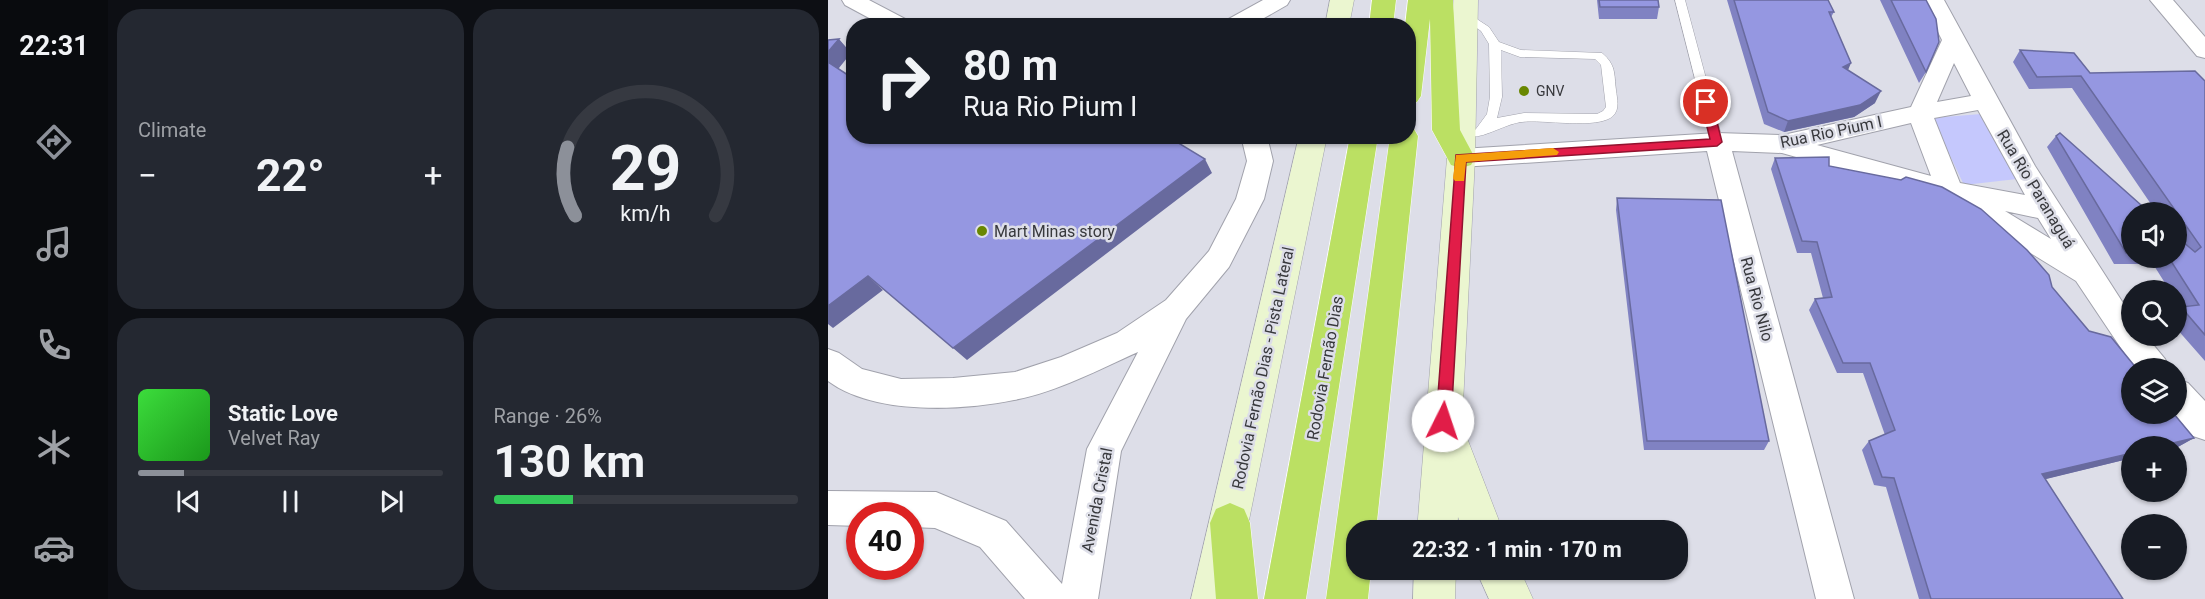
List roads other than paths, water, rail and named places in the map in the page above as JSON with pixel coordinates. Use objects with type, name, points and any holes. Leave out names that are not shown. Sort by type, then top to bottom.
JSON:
[{"type":"highway","points":[[1381,18],[1384,0]]},
{"type":"highway","points":[[1416,32],[1420,0]]},
{"type":"highway","name":"Rodovia Fernão Dias","points":[[1285,599],[1363,144]]},
{"type":"highway","points":[[1347,599],[1403,144]]},
{"type":"highway","points":[[1230,523],[1237,599]]},
{"type":"street","points":[[853,0],[886,18]]},
{"type":"street","points":[[1247,18],[1279,0]]},
{"type":"street","points":[[1339,18],[1342,0]]},
{"type":"street","name":"Rua Rio Paranaguá","points":[[1933,0],[1984,101],[2045,209],[2144,358]]},
{"type":"street","points":[[2161,0],[2205,51]]},
{"type":"street","points":[[1438,520],[1443,421],[1467,145],[1458,5]]},
{"type":"street","points":[[1953,40],[1920,113],[1950,191],[2088,276]]},
{"type":"street","name":"Rua Rio Pium I","points":[[1467,145],[1717,142],[1783,144],[1984,101]]},
{"type":"street","name":"Rua Rio Nilo","points":[[1717,142],[1835,599]]},
{"type":"street","points":[[828,363],[853,381],[901,393],[953,392],[1015,386],[1068,369],[1128,342],[1177,309],[1219,259],[1250,199],[1260,161],[1256,144]]},
{"type":"street","name":"Rodovia Fernão Dias - Pista Lateral","points":[[1212,599],[1311,144]]},
{"type":"street","points":[[1783,144],[1950,191],[2045,209]]},
{"type":"street","name":"Avenida Cristal","points":[[1079,599],[1104,449],[1177,309]]},
{"type":"street","points":[[2187,405],[2205,425]]},
{"type":"street","points":[[1443,421],[1479,520]]},
{"type":"street","points":[[828,508],[936,510],[993,534],[1050,599]]},
{"type":"street","points":[[1434,599],[1435,580]]},
{"type":"street","points":[[1502,580],[1512,599]]},
{"type":"lane","name":"Rua Rio Nilo","points":[[1680,0],[1717,142]]},
{"type":"lane","points":[[1458,5],[1485,29],[1495,44],[1496,97],[1493,115],[1467,145]]},
{"type":"lane","points":[[1467,145],[1502,121],[1524,117],[1598,118],[1608,114],[1612,107],[1607,64],[1598,56],[1520,53],[1495,44]]},
{"type":"place","name":"GNV","points":[[1524,91]]},
{"type":"place","name":"Mart Minas story","points":[[982,231]]}]
